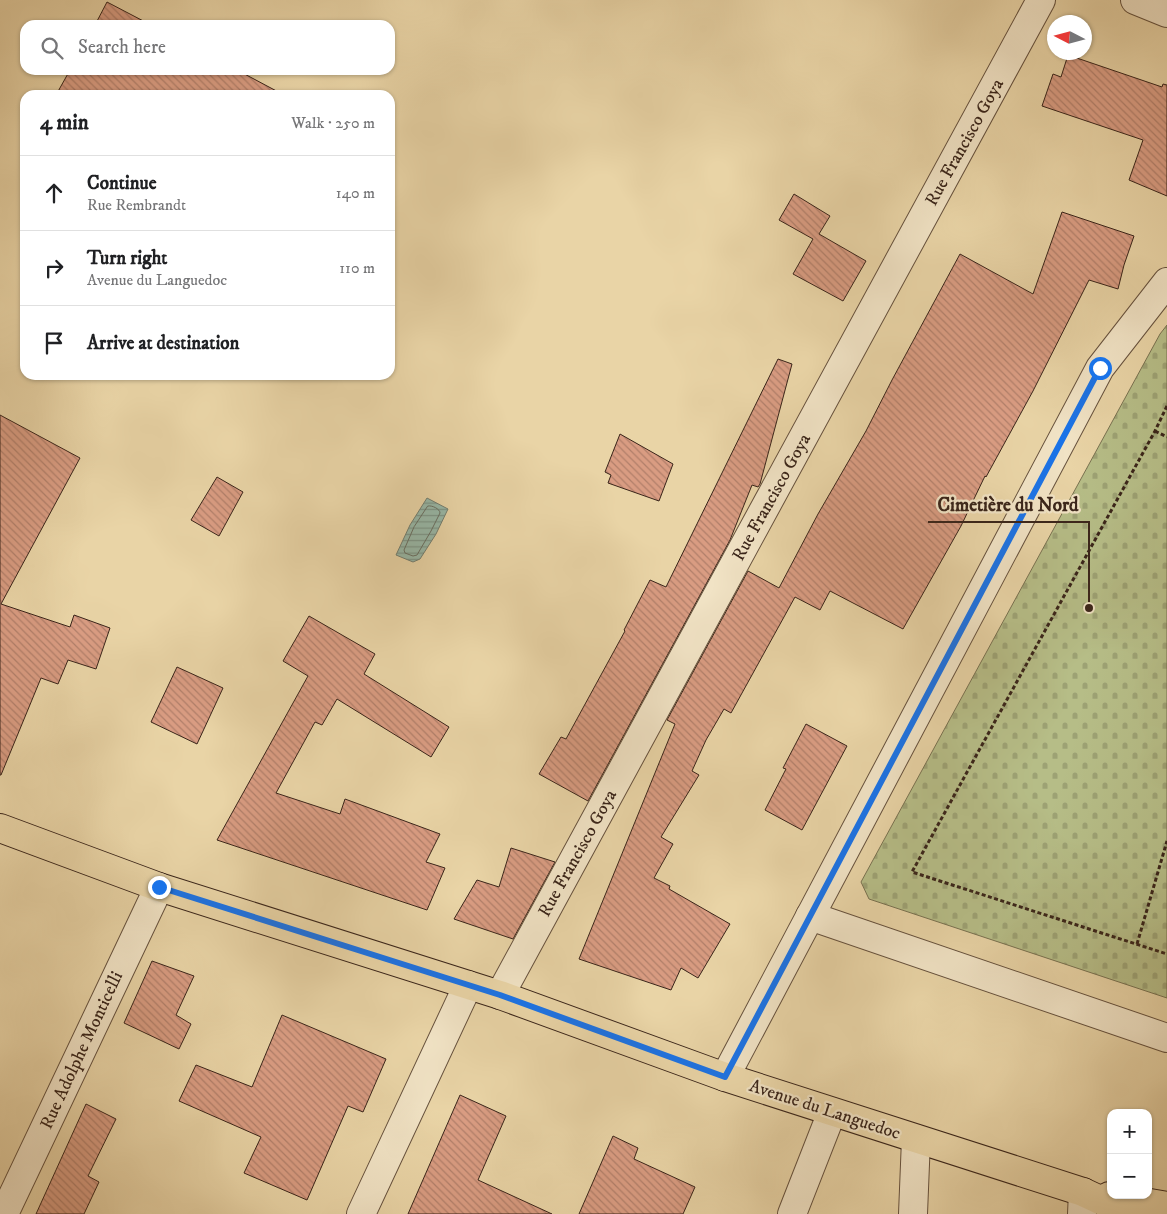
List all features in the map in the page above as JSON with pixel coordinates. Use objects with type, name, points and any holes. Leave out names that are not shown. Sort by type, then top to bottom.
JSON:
[{"type":"main road","name":"Avenue du Languedoc","points":[[0,828],[159,887],[500,995],[725,1077],[916,1139],[1083,1203],[1130,1214]]},
{"type":"main road","name":"Avenue du Languedoc","points":[[1083,1203],[1167,1206]]},
{"type":"street","name":"Rue Francisco Goya","points":[[500,995],[1041,0]]},
{"type":"street","points":[[1135,0],[1167,14]]},
{"type":"street","points":[[725,1077],[1100,368],[1167,282]]},
{"type":"street","name":"Rue Adolphe Monticelli","points":[[4,1214],[159,887]]},
{"type":"street","points":[[810,916],[1167,1038]]},
{"type":"street","points":[[361,1214],[468,985]]},
{"type":"street","points":[[792,1214],[832,1112]]},
{"type":"street","points":[[913,1214],[916,1139]]},
{"type":"path","points":[[1167,406],[912,872],[1167,954]]},
{"type":"path","points":[[1155,430],[1167,437]]},
{"type":"path","points":[[1137,944],[1167,841]]},
{"type":"green space","points":[[1167,325],[1167,998],[869,899],[861,882],[1160,334]]},
{"type":"water","points":[[427,498],[448,509],[436,534],[420,559],[413,562],[396,555],[410,525]]},
{"type":"building","points":[[107,2],[141,20],[98,20]]},
{"type":"building","points":[[1066,60],[1083,60],[1162,87],[1163,84],[1167,85],[1167,196],[1129,180],[1143,140],[1042,106],[1053,74],[1061,77]]},
{"type":"building","points":[[67,75],[246,75],[275,90],[59,90]]},
{"type":"building","points":[[794,194],[830,216],[819,234],[866,261],[843,301],[793,274],[813,239],[779,220]]},
{"type":"building","points":[[1062,212],[1134,236],[1118,289],[1089,280],[1033,391],[985,476],[961,526],[903,629],[830,591],[820,610],[795,597],[731,713],[724,709],[706,740],[692,771],[699,775],[661,837],[673,844],[654,878],[670,886],[669,889],[730,924],[698,978],[681,968],[671,990],[579,959],[675,724],[667,720],[748,571],[779,588],[818,514],[866,431],[960,254],[1033,294]]},
{"type":"building","points":[[778,359],[792,364],[760,484],[758,487],[752,485],[730,540],[588,801],[539,774],[561,737],[566,739],[625,631],[650,580],[666,587]]},
{"type":"building","points":[[0,415],[80,458],[1,604],[70,627],[74,615],[110,628],[96,669],[68,660],[58,684],[41,678],[1,775],[0,775]]},
{"type":"building","points":[[620,434],[673,464],[659,501],[608,483],[611,475],[605,472]]},
{"type":"building","points":[[217,477],[243,492],[219,536],[191,520]]},
{"type":"building","points":[[309,616],[375,654],[364,674],[449,727],[431,757],[337,699],[322,725],[315,722],[276,793],[340,814],[345,799],[440,834],[426,862],[445,868],[427,910],[217,840],[308,676],[283,661]]},
{"type":"building","points":[[177,667],[223,688],[197,744],[151,722]]},
{"type":"building","points":[[806,724],[847,746],[802,830],[765,810],[786,769],[783,768]]},
{"type":"building","points":[[511,848],[555,862],[513,939],[454,919],[477,880],[499,887]]},
{"type":"building","points":[[152,961],[194,976],[176,1015],[191,1024],[179,1049],[124,1023]]},
{"type":"building","points":[[282,1015],[386,1059],[363,1112],[348,1106],[307,1200],[244,1173],[261,1137],[179,1101],[196,1065],[252,1087]]},
{"type":"building","points":[[460,1095],[506,1116],[478,1180],[552,1214],[408,1214]]},
{"type":"building","points":[[86,1104],[116,1119],[88,1176],[99,1182],[84,1214],[36,1214]]},
{"type":"building","points":[[613,1136],[638,1148],[634,1159],[695,1187],[683,1214],[579,1214]]},
{"type":"place","name":"Cimetière du Nord","points":[[1089,608]]},
{"type":"route","points":[[159,887],[500,995],[725,1077],[1100,368]]}]
